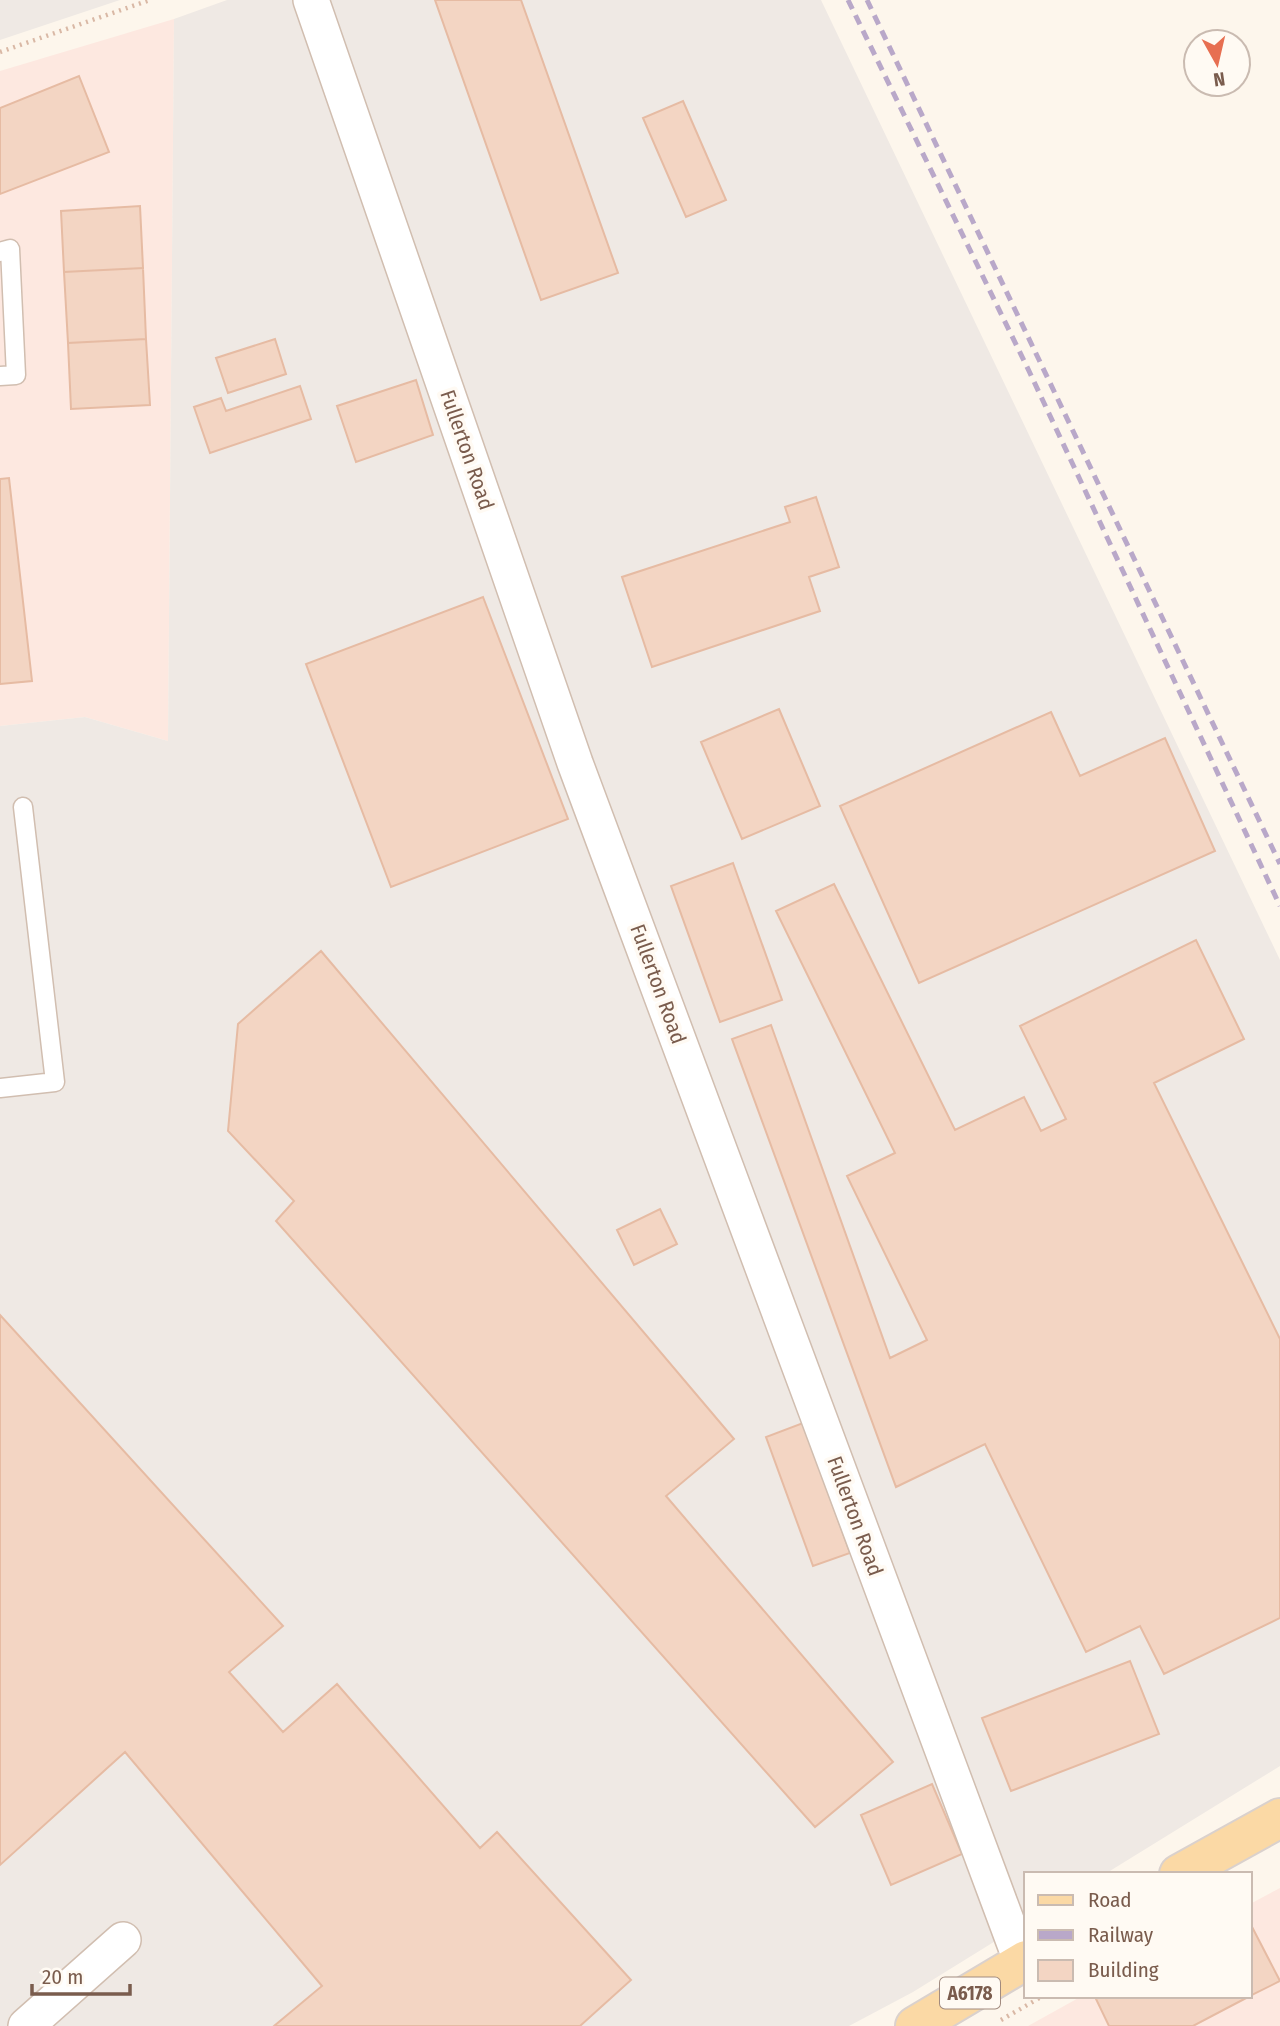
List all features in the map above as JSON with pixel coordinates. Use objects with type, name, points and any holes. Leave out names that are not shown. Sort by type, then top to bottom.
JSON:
[{"type":"main road","points":[[1183,1872],[1280,1818]]},
{"type":"main road","name":"A6178","points":[[915,2026],[1024,1961]]},
{"type":"street","name":"Fullerton Road","points":[[311,0],[575,763],[1024,1961]]},
{"type":"street","points":[[26,2026],[123,1940]]},
{"type":"lane","points":[[0,252],[9,249],[16,375],[0,376]]},
{"type":"lane","points":[[0,1088],[55,1082],[23,807]]},
{"type":"path","points":[[0,52],[150,0]]},
{"type":"path","points":[[990,2026],[1039,1998]]},
{"type":"shaded area","points":[[0,0],[120,0],[0,40]]},
{"type":"shaded area","points":[[227,0],[821,0],[1280,960],[1280,1766],[1108,1872],[1024,1872],[1024,1923],[913,1992],[849,2026],[0,2026],[0,726],[85,717],[168,741],[174,19]]},
{"type":"shaded area","points":[[174,19],[168,741],[85,717],[0,726],[0,71]]},
{"type":"shaded area","points":[[1280,1888],[1280,2026],[1028,2026],[1078,1998],[1252,1998],[1252,1903]]},
{"type":"building","points":[[435,0],[521,0],[618,273],[541,300]]},
{"type":"building","points":[[79,76],[109,152],[0,194],[0,108]]},
{"type":"building","points":[[683,101],[726,200],[686,217],[643,118]]},
{"type":"building","points":[[140,206],[143,268],[64,272],[61,211]]},
{"type":"building","points":[[143,268],[146,339],[68,343],[64,272]]},
{"type":"building","points":[[146,339],[150,405],[71,409],[68,343]]},
{"type":"building","points":[[275,339],[286,374],[228,393],[216,358]]},
{"type":"building","points":[[416,380],[433,435],[356,462],[337,406]]},
{"type":"building","points":[[300,386],[311,419],[210,453],[194,407],[221,398],[226,411]]},
{"type":"building","points":[[9,478],[32,681],[0,684],[0,479]]},
{"type":"building","points":[[816,497],[839,567],[809,577],[820,611],[652,667],[622,577],[790,522],[785,507]]},
{"type":"building","points":[[483,597],[568,819],[391,887],[306,664]]},
{"type":"building","points":[[779,709],[820,806],[742,839],[701,742]]},
{"type":"building","points":[[1051,712],[1080,776],[1165,738],[1215,851],[919,983],[840,806]]},
{"type":"building","points":[[733,863],[782,1000],[720,1022],[671,886]]},
{"type":"building","points":[[834,884],[955,1130],[1024,1097],[1041,1131],[1066,1119],[1020,1026],[1196,940],[1244,1039],[1154,1083],[1280,1339],[1280,1618],[1164,1674],[1140,1626],[1086,1652],[985,1444],[896,1487],[732,1039],[771,1025],[890,1358],[927,1340],[847,1176],[895,1153],[776,911]]},
{"type":"building","points":[[321,951],[734,1439],[666,1496],[893,1762],[815,1827],[276,1221],[294,1201],[228,1131],[238,1024]]},
{"type":"building","points":[[660,1209],[677,1244],[634,1265],[617,1230]]},
{"type":"building","points":[[0,1315],[283,1626],[229,1672],[283,1732],[337,1684],[480,1848],[497,1832],[631,1980],[580,2026],[274,2026],[322,1986],[125,1752],[0,1865]]},
{"type":"building","points":[[803,1423],[850,1553],[813,1566],[766,1437]]},
{"type":"building","points":[[1130,1661],[1159,1734],[1011,1791],[982,1718]]},
{"type":"building","points":[[932,1784],[962,1854],[891,1885],[861,1815]]},
{"type":"building","points":[[1252,1927],[1280,1981],[1252,1995]]},
{"type":"building","points":[[1246,1998],[1193,2026],[1109,2026],[1096,1999]]},
{"type":"railway","points":[[848,0],[1029,371],[1280,906]]},
{"type":"railway","points":[[867,0],[1280,864]]}]
